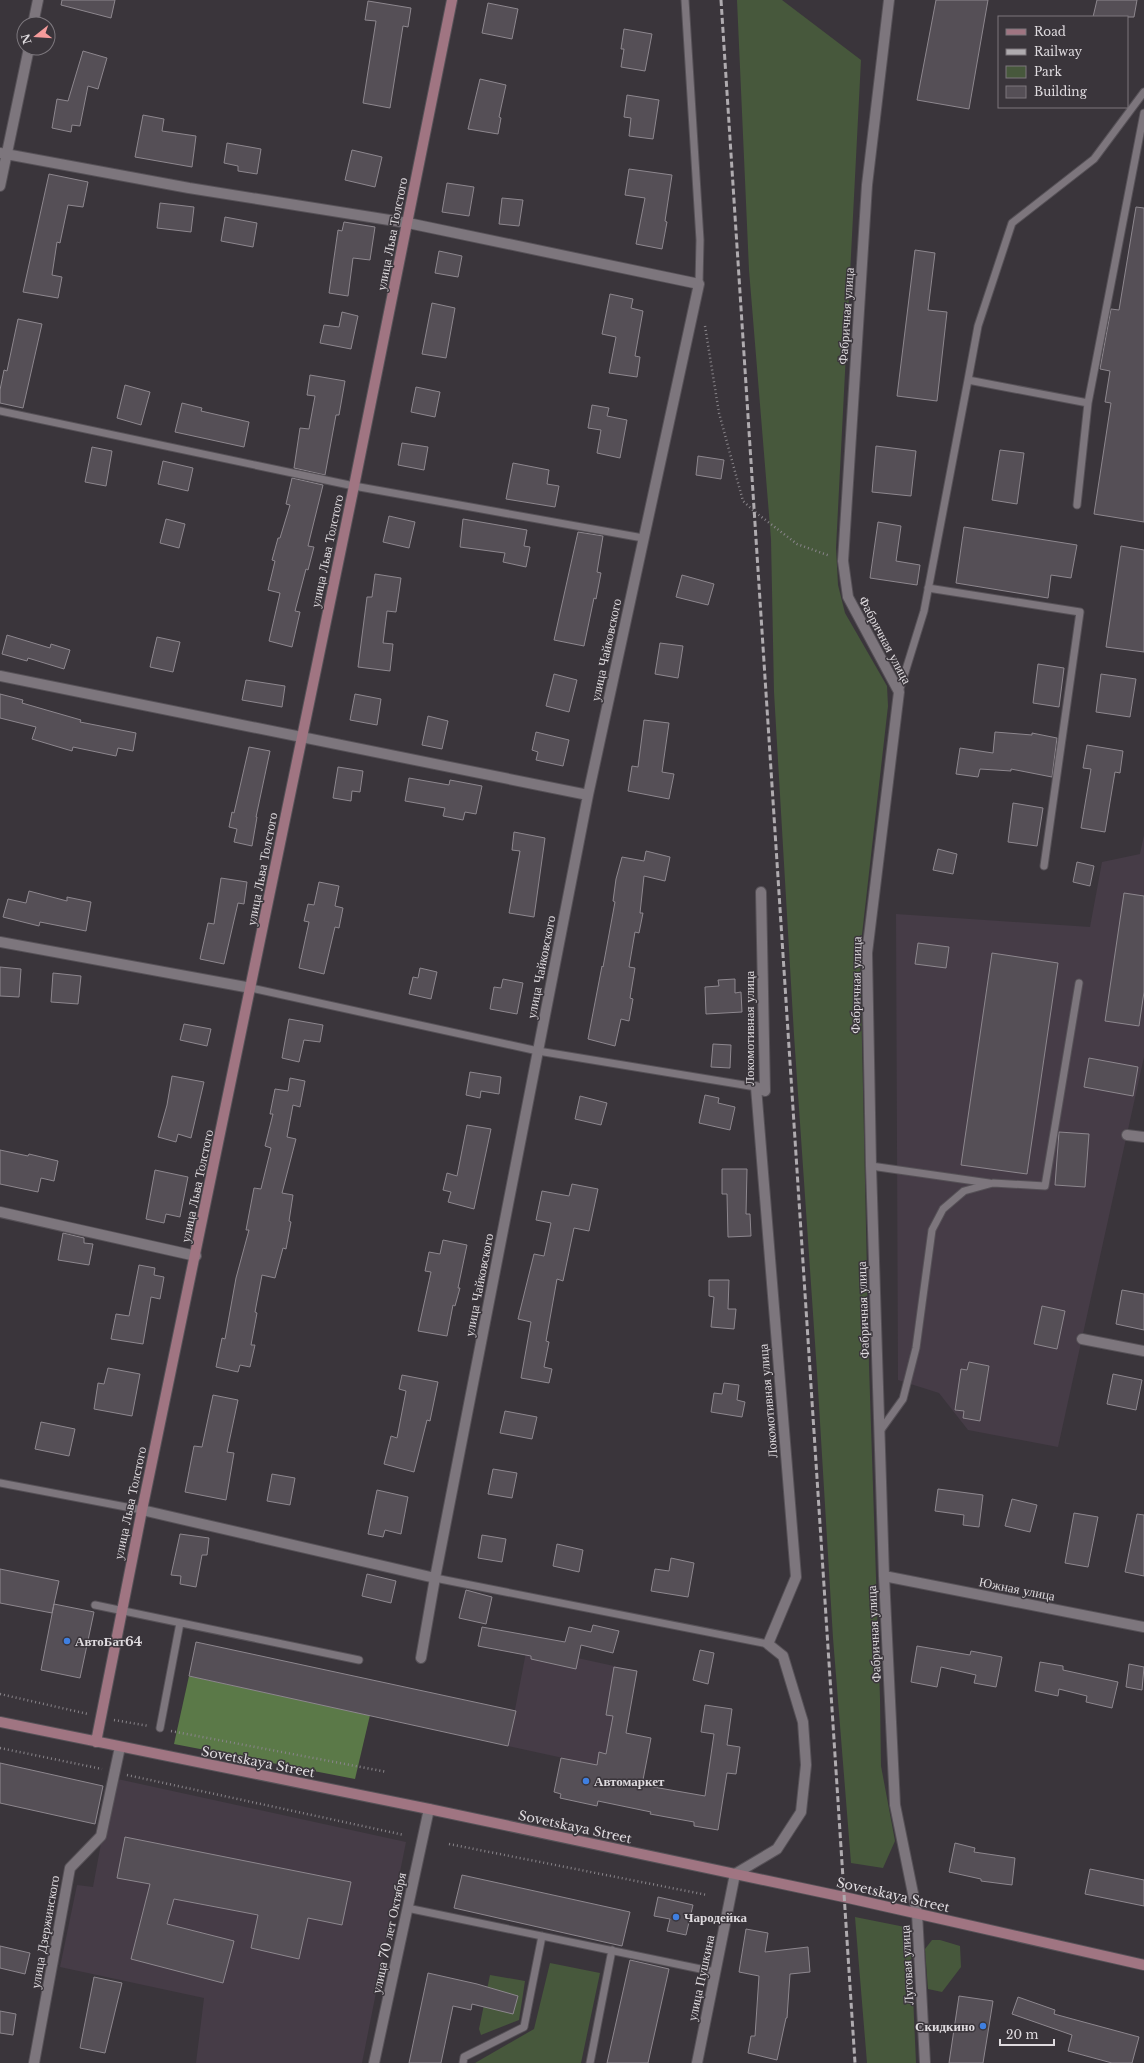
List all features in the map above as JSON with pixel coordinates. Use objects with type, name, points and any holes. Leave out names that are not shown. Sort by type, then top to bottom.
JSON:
[{"type":"street","points":[[35,16],[38,0]]},
{"type":"street","name":"улица Льва Толстого","points":[[96,1742],[142,1510],[196,1256],[301,737],[408,223],[452,0]]},
{"type":"street","name":"Фабричная улица","points":[[890,0],[867,185],[843,561],[848,597],[899,692],[867,953],[871,1166],[884,1576],[895,1805],[917,1913]]},
{"type":"street","points":[[0,186],[3,154],[26,56]]},
{"type":"street","points":[[3,154],[189,188],[408,223],[699,284]]},
{"type":"street","name":"улица Чайковского","points":[[421,1658],[435,1578],[588,795],[699,284]]},
{"type":"street","points":[[0,676],[588,795]]},
{"type":"street","name":"Локомотивная улица","points":[[761,892],[765,1091],[756,1087],[796,1577],[768,1644]]},
{"type":"street","points":[[0,942],[251,988]]},
{"type":"street","points":[[1127,1135],[1144,1137]]},
{"type":"street","points":[[0,1212],[196,1256]]},
{"type":"street","points":[[1082,1339],[1144,1351]]},
{"type":"street","points":[[142,1510],[435,1578]]},
{"type":"street","name":"Южная улица","points":[[884,1576],[1144,1627]]},
{"type":"street","points":[[736,1874],[777,1849],[801,1812],[806,1765],[803,1722],[783,1656],[768,1644]]},
{"type":"street","name":"Sovetskaya Street","points":[[0,1722],[429,1809],[736,1874],[917,1913],[1144,1965]]},
{"type":"street","name":"улица Дзержинского","points":[[34,2063],[70,1868],[101,1836],[120,1747]]},
{"type":"street","name":"улица 70 лет Октября","points":[[374,2063],[429,1809]]},
{"type":"street","name":"улица Пушкина","points":[[697,2063],[736,1874]]},
{"type":"street","name":"Луговая улица","points":[[917,1913],[925,2063]]},
{"type":"lane","points":[[685,0],[700,240],[699,284]]},
{"type":"lane","points":[[899,692],[924,611],[978,326],[1012,223],[1094,159],[1144,92]]},
{"type":"lane","points":[[1077,505],[1088,403],[1144,113]]},
{"type":"lane","points":[[968,380],[1088,403]]},
{"type":"lane","points":[[0,411],[354,486],[643,538]]},
{"type":"lane","points":[[928,588],[1080,612],[1044,866]]},
{"type":"lane","points":[[871,1166],[993,1184],[1045,1186],[1078,982]]},
{"type":"lane","points":[[251,988],[538,1051],[756,1087]]},
{"type":"lane","points":[[880,1431],[903,1398],[911,1369],[916,1348],[932,1230],[943,1209],[964,1191],[993,1184]]},
{"type":"lane","points":[[0,1483],[142,1510]]},
{"type":"lane","points":[[435,1578],[768,1644]]},
{"type":"lane","points":[[95,1605],[359,1660]]},
{"type":"lane","points":[[160,1728],[180,1623]]},
{"type":"lane","points":[[407,1908],[715,1972]]},
{"type":"lane","points":[[463,2063],[464,2057],[524,2028],[542,1936]]},
{"type":"lane","points":[[590,2063],[612,1950]]},
{"type":"path","points":[[705,322],[719,413],[742,501],[796,544],[843,561]]},
{"type":"path","points":[[0,1694],[101,1717],[387,1772]]},
{"type":"path","points":[[0,1748],[404,1835]]},
{"type":"path","points":[[449,1844],[707,1895]]},
{"type":"shaded area","points":[[1144,835],[1144,1057],[1058,1447],[968,1430],[939,1393],[898,1380],[896,914],[1090,927],[1102,862],[1140,854]]},
{"type":"shaded area","points":[[527,1647],[637,1671],[618,1770],[508,1746]]},
{"type":"shaded area","points":[[113,1778],[406,1842],[362,2063],[196,2063],[204,1998],[60,1967],[77,1885],[93,1887]]},
{"type":"green space","points":[[737,0],[782,0],[861,60],[836,548],[838,585],[845,613],[887,686],[888,706],[860,952],[869,1366],[881,1766],[895,1841],[883,1868],[851,1863],[833,1638],[817,1372],[794,1035],[774,692],[771,539],[749,270]]},
{"type":"green space","points":[[189,1676],[370,1715],[355,1779],[174,1744]]},
{"type":"green space","points":[[855,1917],[910,1928],[916,2063],[867,2063]]},
{"type":"green space","points":[[932,1940],[940,1940],[960,1946],[961,1967],[942,1992],[928,1989],[925,1949]]},
{"type":"green space","points":[[550,1963],[600,1973],[581,2063],[475,2063],[534,2029]]},
{"type":"green space","points":[[490,1975],[525,1981],[519,2020],[481,2035],[479,2029]]},
{"type":"building","points":[[62,0],[115,0],[111,18],[61,5]]},
{"type":"building","points":[[936,0],[988,0],[969,109],[917,100]]},
{"type":"building","points":[[1097,0],[1137,0],[1134,17],[1093,16]]},
{"type":"building","points":[[368,1],[411,8],[408,27],[403,26],[390,108],[363,103],[376,21],[365,20]]},
{"type":"building","points":[[488,3],[518,9],[512,39],[482,33]]},
{"type":"building","points":[[624,29],[652,34],[645,71],[621,67],[624,49],[621,49]]},
{"type":"building","points":[[83,51],[107,58],[98,89],[88,86],[80,126],[72,125],[71,132],[52,128],[57,99],[68,101]]},
{"type":"building","points":[[480,79],[506,85],[499,117],[501,118],[498,134],[468,129]]},
{"type":"building","points":[[627,95],[659,100],[653,139],[629,136],[631,118],[624,117]]},
{"type":"building","points":[[143,115],[164,119],[162,131],[196,136],[192,167],[135,157]]},
{"type":"building","points":[[227,143],[261,149],[257,174],[238,171],[238,166],[224,163]]},
{"type":"building","points":[[352,150],[382,157],[375,187],[345,180]]},
{"type":"building","points":[[629,169],[672,175],[665,221],[667,222],[662,249],[636,244],[645,198],[625,195]]},
{"type":"building","points":[[49,174],[88,182],[83,207],[68,205],[60,243],[57,242],[52,275],[62,277],[58,298],[23,292]]},
{"type":"building","points":[[447,183],[474,187],[469,216],[442,212]]},
{"type":"building","points":[[502,198],[523,200],[519,226],[499,224]]},
{"type":"building","points":[[160,203],[194,207],[191,232],[157,228]]},
{"type":"building","points":[[1136,207],[1144,208],[1144,522],[1094,514],[1111,403],[1105,402],[1110,371],[1100,369],[1111,309],[1119,310]]},
{"type":"building","points":[[225,217],[257,223],[253,247],[221,241]]},
{"type":"building","points":[[344,222],[375,227],[370,260],[353,258],[348,296],[329,293],[338,230],[342,231]]},
{"type":"building","points":[[915,250],[935,253],[928,310],[947,312],[937,401],[897,396]]},
{"type":"building","points":[[439,251],[462,256],[458,277],[435,273]]},
{"type":"building","points":[[610,294],[633,299],[631,308],[643,311],[635,356],[640,357],[637,377],[609,373],[616,337],[602,334]]},
{"type":"building","points":[[432,303],[455,308],[446,358],[422,354]]},
{"type":"building","points":[[342,312],[358,316],[351,349],[320,343],[324,325],[339,327]]},
{"type":"building","points":[[18,319],[42,324],[23,408],[0,403],[0,390],[4,370],[7,371]]},
{"type":"building","points":[[310,375],[345,381],[339,415],[336,415],[325,475],[294,468],[300,428],[309,429],[315,396],[307,395]]},
{"type":"building","points":[[125,385],[150,392],[141,425],[117,418]]},
{"type":"building","points":[[416,387],[440,392],[435,417],[411,412]]},
{"type":"building","points":[[182,403],[202,408],[201,411],[249,422],[244,447],[175,432]]},
{"type":"building","points":[[592,405],[609,408],[607,416],[627,420],[620,458],[597,453],[601,430],[588,428]]},
{"type":"building","points":[[402,443],[428,447],[424,470],[398,465]]},
{"type":"building","points":[[876,446],[916,451],[911,496],[872,492]]},
{"type":"building","points":[[92,447],[112,451],[106,486],[85,482]]},
{"type":"building","points":[[1000,450],[1024,453],[1017,504],[992,500]]},
{"type":"building","points":[[698,456],[724,460],[721,479],[696,475]]},
{"type":"building","points":[[163,461],[193,468],[188,491],[158,484]]},
{"type":"building","points":[[513,463],[549,470],[547,484],[559,486],[555,507],[506,499]]},
{"type":"building","points":[[292,478],[323,485],[308,546],[314,547],[308,570],[306,569],[295,611],[300,612],[292,647],[269,641],[280,593],[268,590],[275,561],[272,560],[290,505],[286,504]]},
{"type":"building","points":[[389,516],[415,522],[409,548],[383,542]]},
{"type":"building","points":[[166,519],[185,524],[179,548],[160,543]]},
{"type":"building","points":[[463,519],[527,530],[524,546],[530,547],[526,567],[503,562],[505,553],[460,547]]},
{"type":"building","points":[[878,522],[901,526],[896,561],[920,565],[917,585],[870,578]]},
{"type":"building","points":[[964,527],[1077,545],[1071,578],[1051,575],[1048,598],[956,583]]},
{"type":"building","points":[[578,532],[603,536],[597,572],[601,573],[584,646],[554,640]]},
{"type":"building","points":[[1121,546],[1144,550],[1144,652],[1106,647]]},
{"type":"building","points":[[375,574],[401,578],[396,612],[387,611],[383,643],[393,644],[390,671],[358,667],[367,597],[372,597]]},
{"type":"building","points":[[682,575],[714,584],[708,605],[676,597]]},
{"type":"building","points":[[7,635],[50,648],[51,644],[70,650],[64,669],[28,658],[27,661],[2,654]]},
{"type":"building","points":[[157,637],[180,642],[173,672],[150,667]]},
{"type":"building","points":[[660,643],[683,646],[678,678],[655,674]]},
{"type":"building","points":[[1038,664],[1064,668],[1059,707],[1033,703]]},
{"type":"building","points":[[554,674],[577,680],[569,712],[546,706]]},
{"type":"building","points":[[1101,674],[1136,679],[1130,717],[1096,712]]},
{"type":"building","points":[[246,680],[285,686],[282,707],[242,700]]},
{"type":"building","points":[[0,694],[23,700],[22,703],[81,720],[80,722],[136,733],[133,751],[118,748],[116,756],[73,747],[72,751],[32,739],[36,727],[0,718]]},
{"type":"building","points":[[355,694],[381,699],[377,725],[350,720]]},
{"type":"building","points":[[428,716],[448,721],[442,749],[422,745]]},
{"type":"building","points":[[644,720],[669,723],[662,772],[674,774],[669,799],[628,791],[632,766],[638,767]]},
{"type":"building","points":[[536,732],[569,740],[563,766],[536,760],[538,752],[532,750]]},
{"type":"building","points":[[995,732],[1032,735],[1032,733],[1057,738],[1052,777],[1011,769],[1011,771],[980,769],[978,777],[956,774],[960,748],[993,753]]},
{"type":"building","points":[[1087,745],[1123,751],[1120,773],[1115,772],[1105,832],[1081,828],[1091,769],[1083,768]]},
{"type":"building","points":[[249,747],[270,751],[256,817],[252,846],[234,842],[237,829],[229,827],[232,812],[234,813]]},
{"type":"building","points":[[338,767],[363,771],[360,792],[352,791],[351,801],[333,798]]},
{"type":"building","points":[[409,778],[449,785],[450,780],[482,786],[476,814],[465,812],[463,820],[443,816],[445,808],[405,801]]},
{"type":"building","points":[[1013,803],[1043,808],[1037,846],[1008,842]]},
{"type":"building","points":[[514,832],[545,838],[534,917],[509,913],[520,851],[512,850]]},
{"type":"building","points":[[938,849],[957,854],[953,874],[933,870]]},
{"type":"building","points":[[646,851],[670,857],[665,881],[644,876],[640,913],[643,913],[639,933],[635,932],[629,967],[635,968],[630,998],[633,999],[629,1021],[621,1019],[615,1046],[588,1039],[615,902],[613,901],[616,879],[622,857],[644,861]]},
{"type":"building","points":[[1077,862],[1094,866],[1090,886],[1073,882]]},
{"type":"building","points":[[221,878],[247,882],[244,904],[238,903],[224,964],[200,959],[208,923],[214,924]]},
{"type":"building","points":[[319,882],[339,886],[335,906],[343,908],[339,928],[335,927],[324,974],[299,968],[309,922],[304,921],[308,904],[314,905]]},
{"type":"building","points":[[29,891],[67,901],[67,897],[91,902],[86,931],[40,922],[39,926],[3,917],[8,899],[26,903]]},
{"type":"building","points":[[1124,893],[1144,896],[1144,992],[1139,1026],[1105,1021]]},
{"type":"building","points":[[918,943],[949,947],[946,968],[915,964]]},
{"type":"building","points":[[992,953],[1058,963],[1027,1174],[961,1165]]},
{"type":"building","points":[[0,967],[21,969],[19,997],[0,996]]},
{"type":"building","points":[[420,968],[437,972],[431,999],[409,994],[413,977],[418,978]]},
{"type":"building","points":[[53,973],[81,976],[78,1004],[51,1002]]},
{"type":"building","points":[[503,979],[523,983],[517,1014],[490,1009],[494,987],[501,988]]},
{"type":"building","points":[[735,979],[735,993],[741,992],[742,1012],[706,1014],[705,987],[719,986],[718,980]]},
{"type":"building","points":[[289,1019],[323,1025],[320,1042],[304,1040],[299,1062],[282,1058]]},
{"type":"building","points":[[184,1024],[211,1029],[207,1046],[180,1040]]},
{"type":"building","points":[[713,1044],[731,1045],[730,1068],[711,1067]]},
{"type":"building","points":[[1089,1058],[1138,1067],[1133,1096],[1084,1087]]},
{"type":"building","points":[[470,1072],[501,1077],[499,1094],[481,1091],[480,1098],[466,1095]]},
{"type":"building","points":[[172,1076],[204,1082],[191,1138],[178,1134],[176,1142],[158,1137],[167,1105]]},
{"type":"building","points":[[290,1078],[305,1081],[300,1107],[293,1105],[287,1137],[296,1139],[282,1193],[293,1195],[289,1221],[291,1222],[286,1249],[283,1248],[275,1278],[262,1275],[255,1312],[257,1313],[251,1345],[255,1345],[250,1367],[240,1365],[238,1372],[216,1367],[222,1338],[225,1339],[236,1278],[249,1230],[246,1230],[254,1188],[261,1189],[271,1148],[265,1146],[273,1114],[270,1114],[275,1089],[288,1091]]},
{"type":"building","points":[[705,1095],[719,1098],[718,1103],[735,1107],[730,1130],[699,1123]]},
{"type":"building","points":[[580,1096],[607,1103],[601,1125],[575,1119]]},
{"type":"building","points":[[467,1125],[491,1129],[474,1209],[448,1202],[451,1192],[443,1190],[447,1173],[457,1176]]},
{"type":"building","points":[[1059,1132],[1089,1134],[1085,1187],[1055,1185]]},
{"type":"building","points":[[0,1150],[28,1156],[29,1154],[58,1161],[54,1181],[41,1178],[38,1192],[0,1184]]},
{"type":"building","points":[[722,1169],[747,1169],[746,1214],[750,1214],[751,1236],[728,1237],[727,1194],[722,1194]]},
{"type":"building","points":[[155,1170],[188,1177],[180,1217],[166,1214],[164,1223],[146,1219]]},
{"type":"building","points":[[572,1184],[598,1189],[589,1231],[574,1228],[563,1281],[557,1279],[546,1341],[549,1342],[544,1367],[552,1369],[549,1383],[521,1378],[531,1322],[518,1319],[534,1254],[544,1256],[551,1223],[536,1220],[542,1191],[569,1196]]},
{"type":"building","points":[[63,1233],[84,1238],[84,1243],[93,1244],[89,1265],[58,1260]]},
{"type":"building","points":[[443,1240],[467,1245],[458,1288],[460,1288],[455,1306],[453,1305],[447,1336],[418,1331],[431,1272],[425,1271],[429,1252],[440,1254]]},
{"type":"building","points":[[139,1265],[155,1268],[154,1275],[164,1277],[160,1299],[151,1297],[143,1344],[111,1339],[116,1314],[129,1316]]},
{"type":"building","points":[[709,1280],[729,1280],[728,1309],[736,1309],[734,1329],[711,1327],[714,1297],[709,1296]]},
{"type":"building","points":[[1122,1290],[1144,1294],[1144,1330],[1116,1324]]},
{"type":"building","points":[[1042,1306],[1065,1311],[1057,1349],[1034,1344]]},
{"type":"building","points":[[969,1362],[989,1366],[980,1421],[963,1418],[964,1411],[955,1410],[961,1369],[967,1370]]},
{"type":"building","points":[[108,1368],[140,1374],[132,1416],[94,1409],[98,1383],[104,1384]]},
{"type":"building","points":[[1113,1374],[1142,1380],[1136,1410],[1107,1404]]},
{"type":"building","points":[[402,1375],[438,1382],[430,1421],[427,1420],[414,1472],[384,1464],[391,1436],[397,1438],[406,1391],[399,1389]]},
{"type":"building","points":[[724,1383],[739,1385],[737,1400],[745,1402],[742,1417],[711,1412],[714,1393],[722,1394]]},
{"type":"building","points":[[213,1395],[238,1400],[227,1452],[234,1453],[226,1500],[185,1492],[194,1446],[202,1447]]},
{"type":"building","points":[[505,1411],[537,1417],[532,1439],[500,1433]]},
{"type":"building","points":[[41,1422],[75,1429],[69,1456],[35,1449]]},
{"type":"building","points":[[493,1469],[517,1473],[512,1498],[488,1494]]},
{"type":"building","points":[[272,1474],[295,1478],[290,1505],[267,1501]]},
{"type":"building","points":[[938,1489],[983,1495],[979,1527],[963,1525],[964,1515],[935,1511]]},
{"type":"building","points":[[377,1490],[408,1497],[401,1534],[385,1530],[383,1537],[368,1534]]},
{"type":"building","points":[[1012,1499],[1037,1505],[1030,1532],[1005,1526]]},
{"type":"building","points":[[1074,1513],[1098,1517],[1088,1567],[1065,1563]]},
{"type":"building","points":[[1137,1514],[1144,1515],[1144,1576],[1125,1572]]},
{"type":"building","points":[[180,1534],[209,1538],[207,1555],[202,1555],[196,1587],[180,1584],[181,1576],[171,1575]]},
{"type":"building","points":[[482,1535],[506,1539],[502,1562],[478,1558]]},
{"type":"building","points":[[557,1544],[583,1550],[579,1572],[553,1566]]},
{"type":"building","points":[[671,1558],[694,1563],[688,1597],[651,1591],[655,1569],[669,1571]]},
{"type":"building","points":[[0,1569],[59,1581],[52,1613],[0,1603]]},
{"type":"building","points":[[367,1574],[396,1581],[391,1603],[362,1596]]},
{"type":"building","points":[[466,1590],[492,1597],[486,1624],[459,1618]]},
{"type":"building","name":"АвтоБат64","points":[[54,1604],[94,1612],[80,1678],[41,1670]]},
{"type":"building","points":[[593,1625],[619,1631],[613,1653],[581,1645],[576,1669],[531,1659],[531,1656],[478,1646],[482,1627],[565,1642],[569,1627],[591,1632]]},
{"type":"building","points":[[196,1642],[516,1711],[508,1746],[189,1676]]},
{"type":"building","points":[[917,1646],[970,1655],[971,1651],[1002,1657],[996,1687],[974,1683],[976,1675],[941,1667],[937,1687],[911,1682]]},
{"type":"building","points":[[700,1650],[714,1653],[708,1684],[693,1680]]},
{"type":"building","points":[[1040,1662],[1063,1666],[1063,1670],[1118,1682],[1112,1708],[1086,1702],[1087,1696],[1059,1689],[1058,1696],[1035,1691]]},
{"type":"building","points":[[1129,1664],[1144,1667],[1142,1690],[1126,1687]]},
{"type":"building","points":[[614,1667],[637,1671],[626,1733],[651,1738],[642,1785],[705,1796],[714,1734],[701,1732],[705,1705],[732,1709],[727,1745],[740,1747],[736,1774],[727,1773],[718,1830],[694,1826],[694,1822],[650,1814],[651,1812],[598,1801],[597,1806],[560,1798],[561,1794],[554,1792],[561,1758],[597,1765],[599,1752],[606,1754],[613,1716],[606,1715]]},
{"type":"building","points":[[0,1763],[103,1786],[95,1824],[0,1803]]},
{"type":"building","points":[[125,1837],[351,1882],[342,1925],[308,1918],[299,1959],[251,1948],[258,1915],[174,1899],[167,1924],[234,1941],[223,1983],[131,1959],[150,1884],[117,1878]]},
{"type":"building","points":[[955,1843],[975,1848],[974,1852],[1015,1858],[1012,1885],[981,1881],[981,1879],[949,1872]]},
{"type":"building","points":[[1090,1869],[1144,1880],[1144,1906],[1085,1894]]},
{"type":"building","points":[[462,1875],[630,1912],[622,1946],[454,1908]]},
{"type":"building","name":"Чародейка","points":[[658,1897],[693,1905],[686,1935],[667,1931],[670,1919],[654,1916]]},
{"type":"building","points":[[746,1929],[768,1933],[765,1952],[808,1947],[810,1972],[790,1974],[787,2018],[777,2060],[748,2053],[751,2036],[755,2036],[759,1976],[739,1972]]},
{"type":"building","points":[[0,1946],[30,1953],[25,1974],[0,1968]]},
{"type":"building","points":[[630,1960],[669,1969],[648,2063],[607,2063]]},
{"type":"building","points":[[428,1973],[477,1984],[518,1996],[513,2014],[472,2004],[471,2010],[453,2006],[441,2063],[409,2063]]},
{"type":"building","points":[[94,1977],[122,1983],[105,2053],[80,2048]]},
{"type":"building","points":[[959,1996],[993,2001],[983,2063],[949,2063]]},
{"type":"building","points":[[1018,1997],[1055,2010],[1054,2014],[1139,2037],[1132,2063],[1112,2063],[1068,2051],[1072,2035],[1012,2014]]},
{"type":"building","points":[[0,2011],[16,2014],[13,2035],[0,2033]]},
{"type":"railway","points":[[721,0],[855,2063]]},
{"type":"place","name":"АвтоБат64","points":[[67,1641]]},
{"type":"place","name":"Автомаркет","points":[[586,1781]]},
{"type":"place","name":"Чародейка","points":[[676,1917]]},
{"type":"place","name":"Скидкино","points":[[983,2026]]}]
